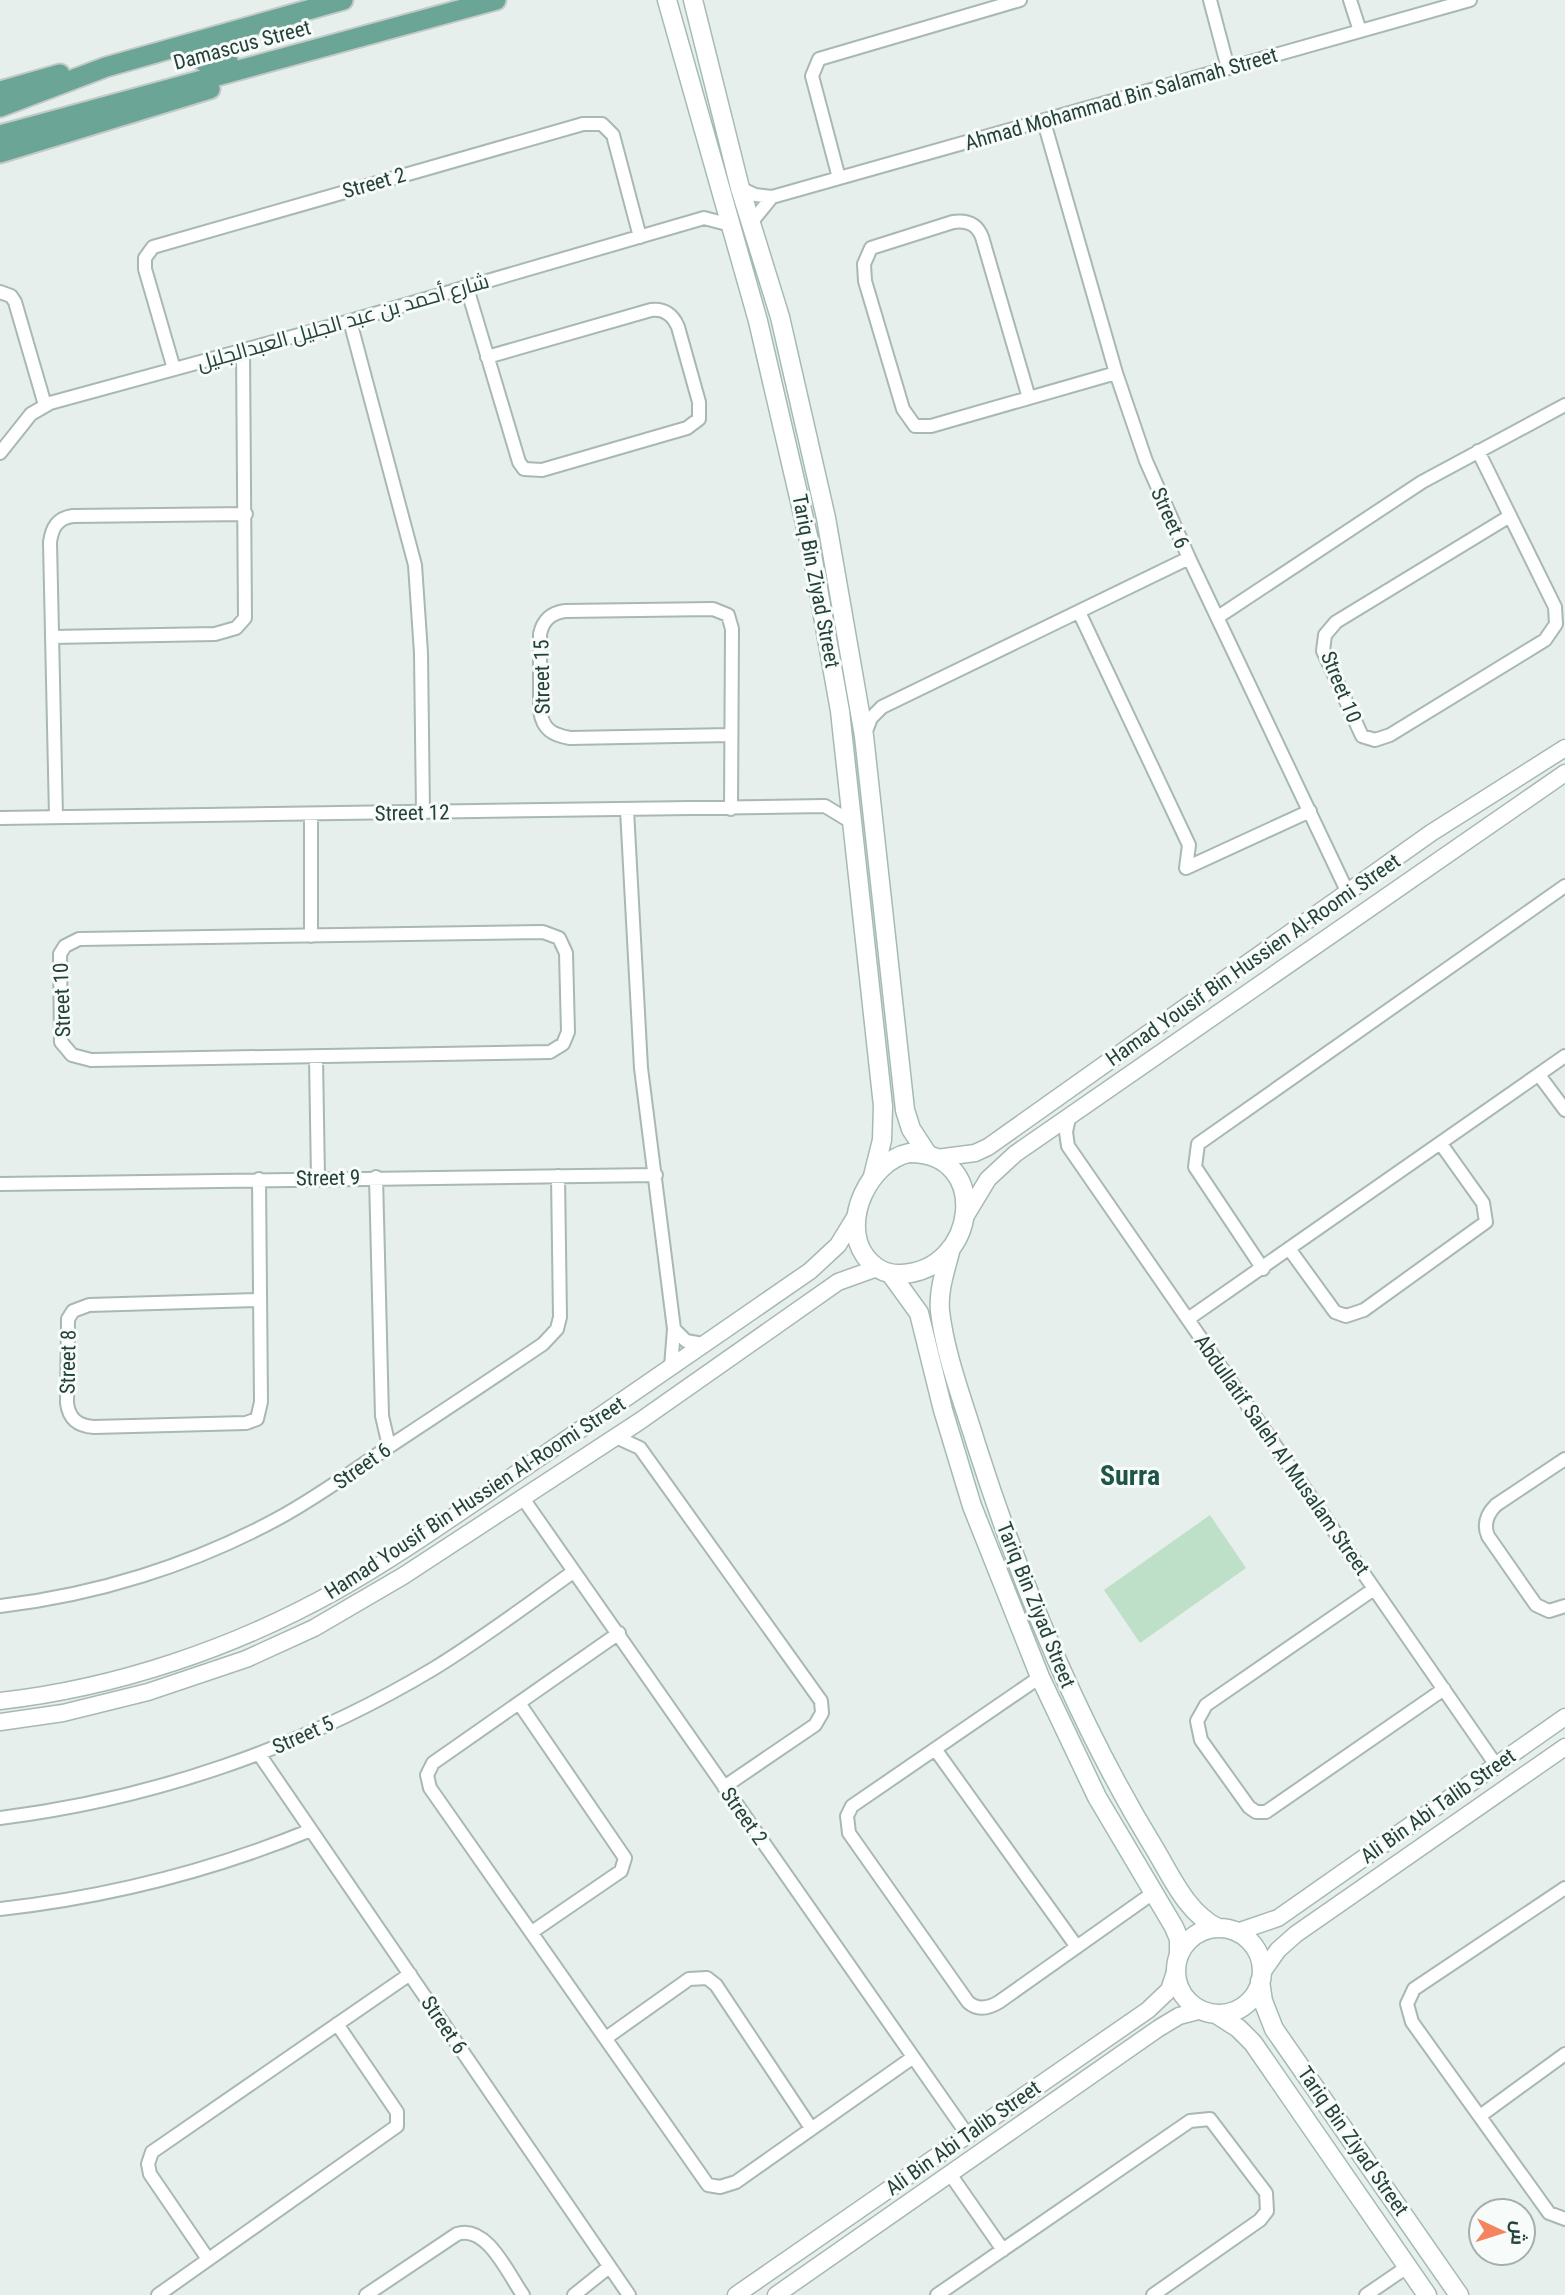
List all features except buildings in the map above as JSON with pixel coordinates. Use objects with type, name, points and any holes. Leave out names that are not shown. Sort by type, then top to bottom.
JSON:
[{"type":"main road","name":"Damascus Street","points":[[0,107],[106,67],[343,0]]},
{"type":"main road","points":[[262,21],[242,35],[206,48],[201,53],[202,62],[212,65],[463,0]]},
{"type":"main road","name":"Damascus Street","points":[[0,135],[496,0]]},
{"type":"main road","name":"Tariq Bin Ziyad Street","points":[[667,0],[758,321],[806,522],[836,690],[883,1106],[882,1140],[873,1176]]},
{"type":"main road","name":"Tariq Bin Ziyad Street","points":[[693,0],[740,188],[780,317],[826,518],[864,736],[905,1110],[911,1129],[932,1157]]},
{"type":"main road","points":[[675,25],[687,17],[697,22]]},
{"type":"main road","points":[[5,150],[303,62],[325,47]]},
{"type":"main road","points":[[0,90],[60,74],[106,67]]},
{"type":"main road","points":[[758,321],[765,312],[776,313],[780,317]]},
{"type":"main road","points":[[806,522],[818,528],[826,518]]},
{"type":"main road","points":[[898,1155],[932,1157],[951,1169],[962,1184],[965,1217],[951,1248],[930,1269],[915,1273],[883,1271],[865,1256],[857,1240],[858,1212],[873,1176],[889,1159],[898,1155]]},
{"type":"main road","name":"Tariq Bin Ziyad Street","points":[[951,1248],[942,1285],[940,1311],[964,1406],[1042,1626],[1119,1787],[1191,1907],[1218,1928]]},
{"type":"main road","name":"Tariq Bin Ziyad Street","points":[[883,1271],[911,1298],[919,1313],[962,1476],[987,1546],[1040,1677],[1080,1765],[1178,1935],[1178,1962]]},
{"type":"main road","points":[[1080,1765],[1089,1770],[1097,1769],[1101,1754]]},
{"type":"main road","points":[[1097,1797],[1098,1788],[1104,1782],[1111,1782],[1119,1787]]},
{"type":"main road","points":[[1218,1928],[1237,1932],[1256,1950],[1261,1978],[1254,1995],[1244,2006],[1231,2012],[1209,2012],[1185,1997],[1178,1984],[1178,1962],[1192,1938],[1218,1928]]},
{"type":"main road","name":"Tariq Bin Ziyad Street","points":[[1261,1978],[1273,2026],[1459,2295]]},
{"type":"main road","name":"Tariq Bin Ziyad Street","points":[[1209,2012],[1248,2038],[1427,2295]]},
{"type":"main road","points":[[1310,2125],[1321,2124],[1332,2111]]},
{"type":"main road","points":[[1322,2143],[1333,2131],[1343,2127]]},
{"type":"street","points":[[839,178],[813,82],[813,71],[819,60],[1020,0]]},
{"type":"street","points":[[1210,0],[1228,68]]},
{"type":"street","points":[[1350,0],[1360,31]]},
{"type":"street","name":"Ahmad Mohammad Bin Salamah Street","points":[[772,197],[1470,0]]},
{"type":"street","name":"Street 2","points":[[174,369],[145,270],[145,258],[153,247],[569,127],[592,122],[610,131],[640,237]]},
{"type":"street","name":"Street 6","points":[[1044,122],[1116,373],[1146,461],[1189,558],[1348,893]]},
{"type":"street","points":[[740,188],[755,195],[772,197]]},
{"type":"street","points":[[723,195],[704,218],[731,225]]},
{"type":"street","points":[[750,223],[772,197]]},
{"type":"street","name":"شارع أحمد بن عبد الجليل العبدالجليل","points":[[0,453],[30,414],[45,405],[467,288],[704,218]]},
{"type":"street","points":[[1029,398],[982,237],[975,226],[966,222],[953,222],[871,248],[864,264],[865,281],[903,409],[911,423],[927,426],[1029,398],[1116,373]]},
{"type":"street","points":[[467,288],[519,462],[528,471],[542,470],[687,428],[697,422],[700,415],[676,321],[661,310],[651,310],[488,357]]},
{"type":"street","points":[[0,292],[11,296],[15,302],[45,405]]},
{"type":"street","points":[[350,321],[415,565],[420,633],[423,813]]},
{"type":"street","points":[[52,637],[215,634],[236,628],[246,611],[243,350]]},
{"type":"street","points":[[1217,617],[1395,499],[1478,451],[1563,411]]},
{"type":"street","name":"Street 10","points":[[1478,451],[1557,610],[1553,632],[1545,640],[1390,735],[1375,740],[1362,736],[1323,650],[1327,631],[1336,622],[1510,516]]},
{"type":"street","points":[[56,817],[50,542],[53,529],[60,519],[73,516],[246,514]]},
{"type":"street","points":[[864,736],[871,718],[882,707],[1189,558]]},
{"type":"street","name":"Street 15","points":[[731,735],[570,738],[552,733],[543,723],[540,711],[540,634],[544,622],[552,615],[565,611],[713,609],[724,612],[732,624],[731,809]]},
{"type":"street","points":[[1079,611],[1189,845],[1186,867],[1310,811]]},
{"type":"street","name":"Hamad Yousif Bin Hussien Al-Roomi Street","points":[[932,1157],[975,1153],[988,1147],[1469,808],[1565,748]]},
{"type":"street","name":"Hamad Yousif Bin Hussien Al-Roomi Street","points":[[965,1217],[996,1171],[1040,1137],[1482,828],[1565,774]]},
{"type":"street","points":[[848,786],[838,798],[825,806],[853,823]]},
{"type":"street","points":[[1499,789],[1496,802],[1508,811]]},
{"type":"street","name":"Street 12","points":[[0,818],[825,806]]},
{"type":"street","points":[[1469,808],[1478,807],[1485,812],[1486,821],[1482,828]]},
{"type":"street","points":[[627,810],[640,1059],[674,1329],[671,1367]]},
{"type":"street","points":[[311,814],[311,936]]},
{"type":"street","points":[[1263,1269],[1195,1167],[1198,1144],[1565,886]]},
{"type":"street","name":"Street 10","points":[[549,933],[563,943],[568,1032],[563,1044],[556,1050],[316,1059],[91,1060],[68,1053],[60,1037],[60,954],[65,946],[74,941],[93,937],[311,936],[549,933]]},
{"type":"street","points":[[1188,1319],[1565,1056]]},
{"type":"street","points":[[316,1059],[318,1178]]},
{"type":"street","points":[[1539,1075],[1565,1110]]},
{"type":"street","points":[[1040,1137],[1068,1146],[1066,1132],[1069,1118]]},
{"type":"street","points":[[1290,1250],[1338,1314],[1355,1315],[1375,1302],[1486,1222],[1483,1203],[1441,1144]]},
{"type":"street","name":"Abdullatif Saleh Al Musalam Street","points":[[1068,1146],[1496,1765]]},
{"type":"street","name":"Street 9","points":[[0,1184],[656,1175]]},
{"type":"street","name":"Street 6","points":[[0,1606],[77,1593],[201,1554],[276,1520],[346,1479],[389,1447],[543,1345],[557,1329],[561,1306],[558,1176]]},
{"type":"street","points":[[376,1177],[382,1416],[389,1447]]},
{"type":"street","name":"Street 8","points":[[259,1179],[261,1408],[255,1421],[94,1427],[81,1424],[70,1415],[67,1404],[68,1322],[76,1309],[89,1305],[260,1300]]},
{"type":"street","name":"Hamad Yousif Bin Hussien Al-Roomi Street","points":[[0,1701],[126,1676],[239,1637],[310,1605],[381,1565],[762,1304],[829,1254],[844,1237],[858,1212]]},
{"type":"street","name":"Hamad Yousif Bin Hussien Al-Roomi Street","points":[[1,1723],[63,1713],[137,1695],[246,1659],[273,1647],[368,1598],[640,1421],[838,1282],[883,1271]]},
{"type":"street","points":[[762,1304],[774,1310],[776,1324]]},
{"type":"street","points":[[674,1329],[686,1341],[703,1344]]},
{"type":"street","points":[[640,1421],[640,1448]]},
{"type":"street","points":[[615,1437],[640,1448],[821,1702],[822,1713],[815,1725],[724,1787]]},
{"type":"street","points":[[1565,1459],[1496,1505],[1488,1514],[1485,1527],[1488,1536],[1536,1605],[1549,1612],[1565,1606]]},
{"type":"street","name":"Street 2","points":[[522,1497],[967,2134]]},
{"type":"street","name":"Street 5","points":[[0,1818],[41,1813],[141,1792],[259,1754],[333,1723],[434,1668],[573,1572]]},
{"type":"street","points":[[1374,1589],[1206,1704],[1197,1721],[1201,1740],[1249,1807],[1256,1812],[1266,1812],[1444,1689]]},
{"type":"street","points":[[265,1626],[264,1638],[273,1647]]},
{"type":"street","points":[[619,1633],[433,1762],[427,1780],[430,1788],[708,2185],[720,2188],[736,2182],[912,2058]]},
{"type":"street","points":[[239,1637],[245,1644],[246,1659]]},
{"type":"street","points":[[1040,1677],[852,1806],[848,1812],[849,1833],[968,2002],[981,2008],[995,2005],[1153,1893]]},
{"type":"street","points":[[519,1703],[622,1850],[626,1861],[621,1871],[532,1932]]},
{"type":"street","name":"Ali Bin Abi Talib Street","points":[[1237,1932],[1271,1922],[1565,1717]]},
{"type":"street","name":"Ali Bin Abi Talib Street","points":[[1261,1978],[1283,1945],[1565,1747]]},
{"type":"street","points":[[935,1749],[1077,1947]]},
{"type":"street","name":"Street 6","points":[[259,1754],[629,2295]]},
{"type":"street","points":[[0,1909],[72,1899],[158,1882],[247,1855],[311,1830]]},
{"type":"street","points":[[1564,1891],[1414,1989],[1408,1999],[1412,2022],[1549,2213],[1565,2219]]},
{"type":"street","points":[[1310,1896],[1307,1903],[1309,1910],[1314,1916],[1322,1916]]},
{"type":"street","name":"Ali Bin Abi Talib Street","points":[[736,2295],[1148,2010],[1169,1990],[1178,1962]]},
{"type":"street","points":[[208,2259],[150,2174],[148,2164],[152,2152],[410,1974]]},
{"type":"street","points":[[606,2038],[689,1979],[707,1978],[714,1982],[811,2128]]},
{"type":"street","points":[[1148,2010],[1159,2018],[1159,2028]]},
{"type":"street","name":"Ali Bin Abi Talib Street","points":[[776,2295],[1159,2028],[1179,2016],[1209,2012]]},
{"type":"street","points":[[158,2295],[397,2126],[397,2112],[337,2024]]},
{"type":"street","points":[[1480,2116],[1565,2054]]},
{"type":"street","points":[[937,2295],[1190,2121],[1210,2119],[1266,2193],[1267,2211],[1260,2220],[1153,2295]]},
{"type":"street","points":[[950,2174],[1003,2250]]},
{"type":"street","points":[[829,2231],[825,2242],[827,2247],[838,2253]]},
{"type":"street","points":[[366,2295],[457,2234],[468,2232],[481,2236],[523,2295]]},
{"type":"street","points":[[802,2249],[811,2253],[814,2268]]},
{"type":"street","points":[[574,2295],[609,2267]]},
{"type":"street","points":[[1366,2295],[1407,2267]]},
{"type":"green space","points":[[1210,1515],[1246,1568],[1140,1643],[1104,1590]]},
{"type":"district","name":"Surra","points":[[1130,1475]]}]
